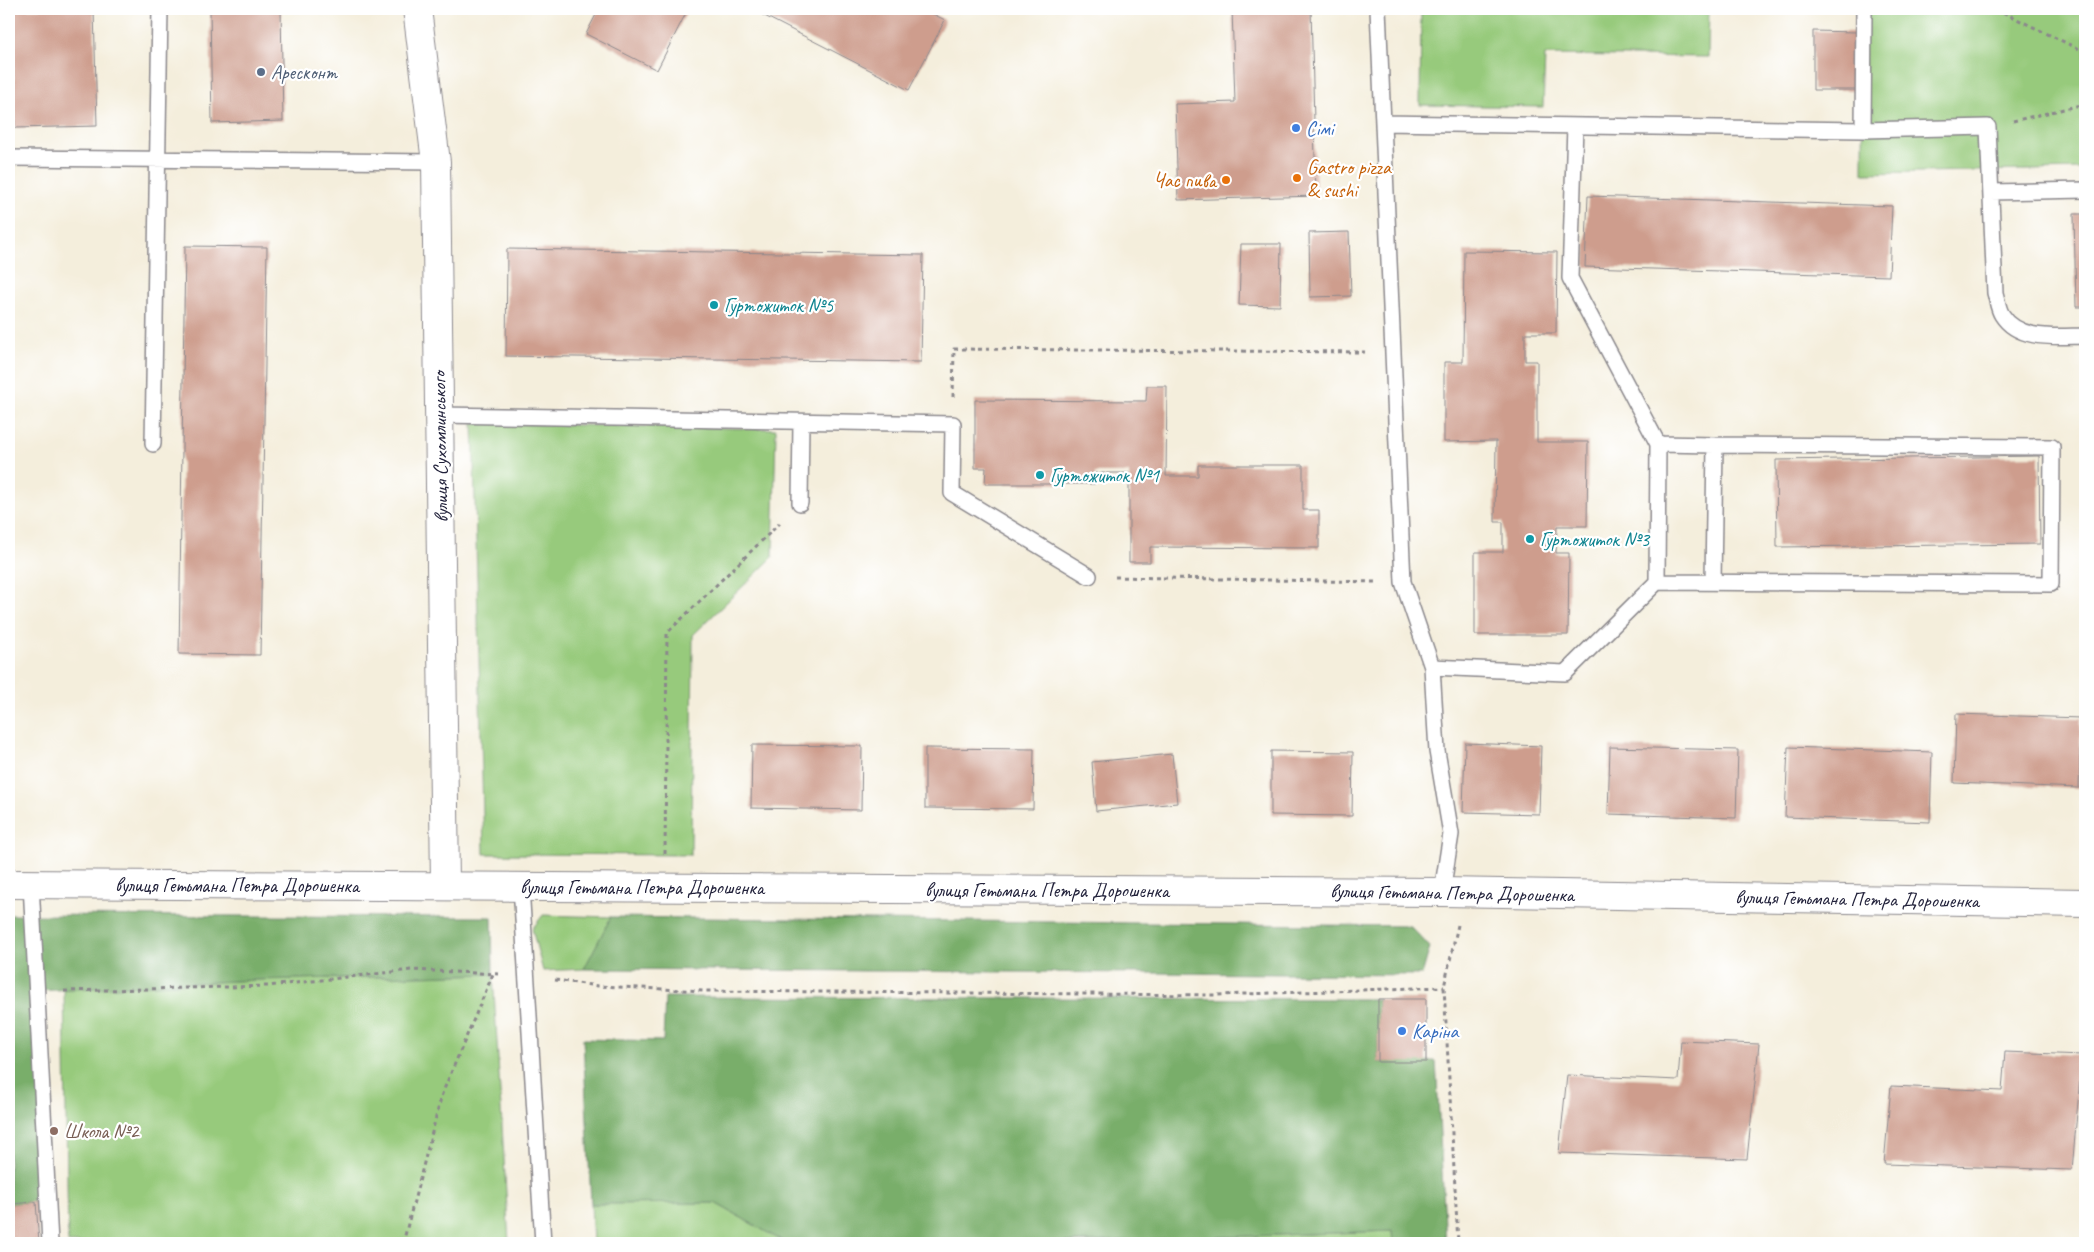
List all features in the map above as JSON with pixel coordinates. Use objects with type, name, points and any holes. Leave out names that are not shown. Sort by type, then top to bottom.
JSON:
[{"type":"street","name":"вулиця Сухомлинського","points":[[417,9],[436,162],[445,886]]},
{"type":"street","name":"вулиця Гетьмана Петра Дорошенка","points":[[20,884],[1442,892],[2085,903]]},
{"type":"lane","points":[[153,444],[160,9]]},
{"type":"lane","points":[[1378,9],[1403,582],[1432,667],[1437,751],[1451,834],[1442,892]]},
{"type":"lane","points":[[1863,130],[1864,9]]},
{"type":"lane","points":[[1383,123],[1863,130],[1988,127],[1995,292],[2002,315],[2018,331],[2041,336],[2085,336]]},
{"type":"lane","points":[[1574,126],[1570,278],[1658,444],[1657,582]]},
{"type":"lane","points":[[9,158],[436,162]]},
{"type":"lane","points":[[1991,192],[2085,190]]},
{"type":"lane","points":[[439,415],[953,424],[952,493],[1089,576]]},
{"type":"lane","points":[[800,503],[801,422]]},
{"type":"lane","points":[[1432,667],[1565,673],[1657,582],[2051,584],[2052,447],[1658,444]]},
{"type":"lane","points":[[1713,582],[1715,445]]},
{"type":"lane","points":[[20,884],[37,991],[50,1243]]},
{"type":"lane","points":[[521,886],[543,1243]]},
{"type":"path","points":[[1996,9],[2085,52]]},
{"type":"path","points":[[1988,127],[2085,104]]},
{"type":"path","points":[[953,424],[954,349],[1393,352]]},
{"type":"path","points":[[664,887],[667,633],[800,503]]},
{"type":"path","points":[[1089,576],[1403,582]]},
{"type":"path","points":[[1458,925],[1444,987],[1458,1243]]},
{"type":"path","points":[[37,991],[268,986],[411,970],[493,974],[598,986],[714,991],[1217,995],[1444,987]]},
{"type":"path","points":[[403,1243],[442,1094],[493,974]]},
{"type":"green space","points":[[1421,9],[1709,9],[1708,57],[1545,55],[1543,107],[1420,105]]},
{"type":"green space","points":[[1864,9],[2085,9],[2085,169],[1863,173]]},
{"type":"green space","points":[[473,423],[776,429],[773,557],[693,635],[691,855],[484,854]]},
{"type":"green space","points":[[9,915],[492,917],[493,974],[254,980],[37,991],[48,1200],[9,1204]]},
{"type":"green space","points":[[543,915],[611,917],[584,969],[543,971],[532,929]]},
{"type":"green space","points":[[611,917],[1410,926],[1430,947],[1422,975],[584,969]]},
{"type":"green space","points":[[493,974],[509,1243],[68,1243],[64,989],[254,980]]},
{"type":"green space","points":[[665,997],[1378,999],[1378,1062],[1436,1061],[1446,1243],[1393,1243],[1392,1231],[1049,1243],[786,1243],[715,1203],[591,1204],[583,1039],[663,1041]]},
{"type":"green space","points":[[715,1203],[786,1243],[593,1243],[591,1204]]},
{"type":"green space","points":[[1392,1231],[1393,1243],[1049,1243]]},
{"type":"building","points":[[12,9],[94,9],[97,126],[15,128]]},
{"type":"building","points":[[210,9],[281,9],[283,121],[212,123]]},
{"type":"building","points":[[599,9],[688,9],[657,70],[586,34]]},
{"type":"building","points":[[751,9],[923,9],[945,20],[909,90]]},
{"type":"building","points":[[1232,9],[1311,9],[1316,196],[1178,200],[1175,104],[1235,102]]},
{"type":"building","points":[[1813,31],[1856,32],[1856,90],[1813,90]]},
{"type":"building","points":[[1588,196],[1892,206],[1889,276],[1585,267]]},
{"type":"building","points":[[2074,214],[2085,214],[2085,307],[2076,307]]},
{"type":"building","points":[[1349,232],[1351,296],[1310,297],[1309,233]]},
{"type":"building","points":[[1241,244],[1281,244],[1280,306],[1239,305]]},
{"type":"building","points":[[185,246],[267,247],[260,655],[179,654]]},
{"type":"building","name":"Гуртожиток №5","points":[[507,249],[923,255],[921,362],[506,356]]},
{"type":"building","points":[[1464,251],[1557,252],[1556,333],[1525,333],[1525,361],[1537,361],[1537,442],[1588,442],[1587,526],[1557,526],[1556,553],[1569,553],[1568,635],[1475,635],[1475,552],[1503,552],[1503,522],[1495,522],[1496,441],[1444,442],[1444,362],[1463,362]]},
{"type":"building","name":"Гуртожиток №1","points":[[1147,386],[1167,386],[1166,476],[1198,476],[1198,465],[1303,465],[1303,510],[1319,510],[1319,548],[1150,547],[1150,562],[1129,562],[1129,473],[1095,473],[1095,484],[985,484],[986,468],[975,468],[975,400],[1146,401]]},
{"type":"building","points":[[2039,456],[2040,544],[1777,547],[1776,460]]},
{"type":"building","points":[[1956,714],[2081,718],[2079,788],[1954,783]]},
{"type":"building","points":[[1465,743],[1541,746],[1539,814],[1463,812]]},
{"type":"building","points":[[752,745],[862,746],[861,810],[751,808]]},
{"type":"building","points":[[1610,747],[1738,750],[1736,818],[1608,814]]},
{"type":"building","points":[[1788,747],[1932,752],[1930,822],[1785,817]]},
{"type":"building","points":[[925,748],[1034,749],[1033,809],[925,808]]},
{"type":"building","points":[[1271,751],[1353,752],[1352,816],[1271,815]]},
{"type":"building","points":[[1172,754],[1177,803],[1096,811],[1092,762]]},
{"type":"building","name":"Каріна","points":[[1378,999],[1426,999],[1426,1062],[1378,1062]]},
{"type":"building","points":[[1681,1041],[1759,1044],[1747,1159],[1559,1153],[1567,1075],[1678,1080]]},
{"type":"building","points":[[2005,1052],[2082,1055],[2072,1170],[1884,1164],[1891,1086],[2002,1091]]},
{"type":"building","points":[[36,1202],[39,1243],[9,1243],[9,1204]]},
{"type":"place","name":"Аресконт","points":[[261,72]]},
{"type":"place","name":"Сімі","points":[[1296,128]]},
{"type":"place","name":"Gastro pizza & sushi","points":[[1297,178]]},
{"type":"place","name":"Час пива","points":[[1226,180]]},
{"type":"place","name":"Гуртожиток №5","points":[[714,305]]},
{"type":"place","name":"Гуртожиток №1","points":[[1040,475]]},
{"type":"place","name":"Гуртожиток №3","points":[[1530,539]]},
{"type":"place","name":"Каріна","points":[[1402,1031]]},
{"type":"place","name":"Школа №2","points":[[54,1131]]}]
